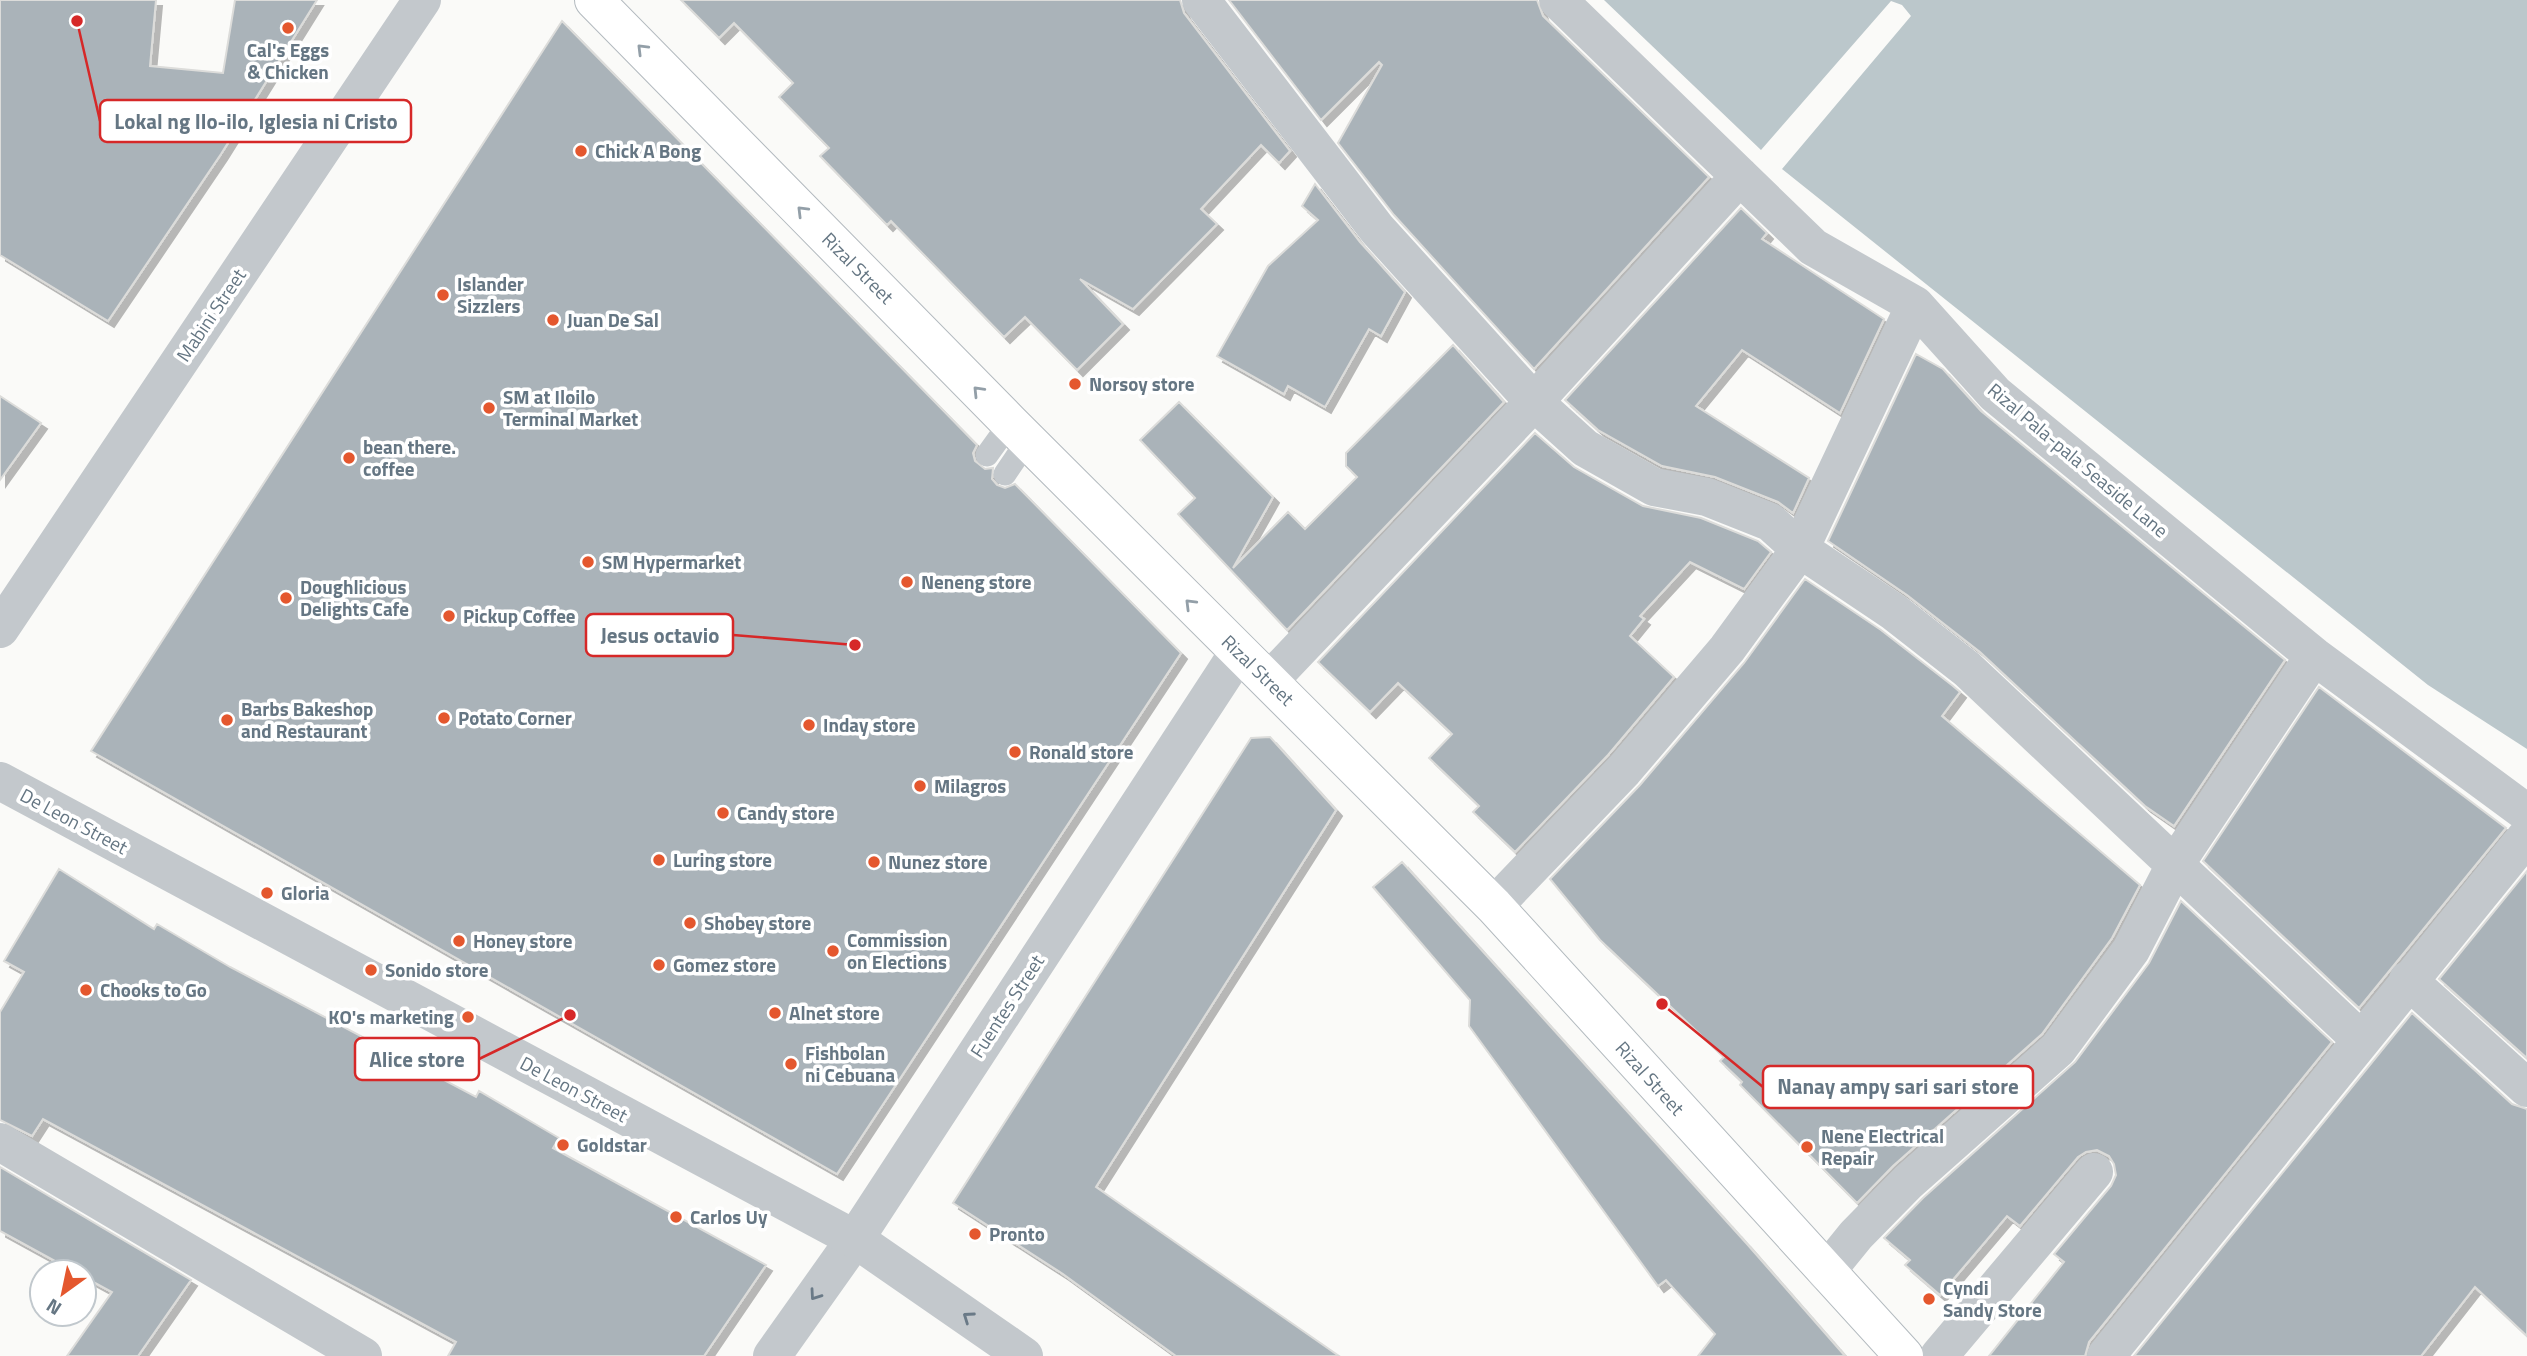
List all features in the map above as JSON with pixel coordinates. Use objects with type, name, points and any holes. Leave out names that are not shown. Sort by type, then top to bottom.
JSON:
[{"type":"main road","name":"Rizal Street","points":[[594,0],[1238,653],[1270,680],[1494,906],[1904,1356]]},
{"type":"street","name":"Mabini Street","points":[[0,629],[422,0]]},
{"type":"street","points":[[1201,0],[1377,229],[1534,402],[1585,448],[1654,487],[1707,497],[1770,522],[1800,549],[1894,612],[1968,669],[2361,1040]]},
{"type":"street","name":"Rizal Pala-pala Seaside Lane","points":[[1558,0],[1813,247],[1915,305],[1995,394],[2314,656],[2527,813]]},
{"type":"street","points":[[1270,680],[1534,402],[1740,176]]},
{"type":"street","points":[[1494,906],[1625,771],[1727,649],[1800,549],[1915,305]]},
{"type":"street","name":"Fuentes Street","points":[[772,1356],[855,1239],[1238,653]]},
{"type":"street","points":[[1826,1272],[1856,1235],[1908,1182],[2059,1049],[2131,950],[2176,863],[2314,656]]},
{"type":"street","name":"De Leon Street","points":[[0,781],[855,1239],[1024,1356]]},
{"type":"street","points":[[2106,1356],[2527,836]]},
{"type":"street","points":[[2408,980],[2527,1088]]},
{"type":"street","points":[[0,1142],[363,1356]]},
{"type":"street","points":[[1939,1356],[2094,1172]]},
{"type":"lane","points":[[987,454],[1019,431]]},
{"type":"lane","points":[[1005,474],[1019,431]]},
{"type":"shaded area","points":[[1604,0],[2527,0],[2527,749],[2428,685],[1782,169],[1911,16],[1902,5],[1891,1],[1761,150]]},
{"type":"building","points":[[0,0],[156,0],[150,66],[223,73],[235,0],[317,0],[221,154],[108,321],[0,255]]},
{"type":"building","points":[[681,0],[1180,0],[1184,13],[1290,151],[1279,163],[1261,145],[1201,209],[1217,224],[1133,309],[1080,279],[1123,324],[1077,370],[1025,317],[1004,337],[891,221],[887,225],[820,156],[829,148],[779,97],[793,83],[734,23],[719,38]]},
{"type":"building","points":[[1229,0],[1537,0],[1543,16],[1709,177],[1534,369],[1394,215],[1338,143],[1382,65],[1379,62],[1321,120]]},
{"type":"building","points":[[562,21],[977,445],[973,453],[975,461],[985,469],[993,468],[992,479],[997,485],[1005,488],[1015,484],[1181,653],[837,1174],[91,751]]},
{"type":"building","points":[[1315,184],[1360,242],[1405,292],[1381,336],[1369,329],[1325,407],[1288,386],[1284,394],[1217,356],[1268,266],[1318,220],[1302,206]]},
{"type":"building","points":[[1741,208],[1767,233],[1762,239],[1884,319],[1840,413],[1742,350],[1696,406],[1809,478],[1793,513],[1778,502],[1715,477],[1662,466],[1598,430],[1565,400]]},
{"type":"building","points":[[1453,345],[1504,402],[1287,630],[1178,514],[1195,498],[1140,440],[1179,402],[1273,497],[1233,568],[1288,512],[1305,529],[1357,477],[1346,466],[1346,453]]},
{"type":"building","points":[[1916,354],[1943,369],[1981,411],[2285,660],[2174,826],[2145,806],[1980,652],[1907,595],[1828,541]]},
{"type":"building","points":[[0,396],[41,423],[0,480]]},
{"type":"building","points":[[1535,433],[1574,467],[1643,506],[1701,518],[1758,541],[1771,552],[1744,589],[1690,562],[1640,616],[1644,619],[1630,636],[1674,677],[1608,755],[1515,852],[1473,812],[1479,806],[1429,758],[1452,734],[1398,683],[1370,712],[1318,662]]},
{"type":"building","points":[[1805,579],[1881,630],[1960,692],[1942,716],[2140,885],[2112,938],[2042,1034],[1893,1166],[1857,1203],[1740,1085],[1742,1082],[1720,1061],[1724,1057],[1600,940],[1550,879],[1640,785],[1744,663]]},
{"type":"building","points":[[2319,687],[2506,828],[2359,1008],[2203,861]]},
{"type":"building","points":[[1270,737],[1336,810],[1096,1187],[1339,1356],[1176,1356],[1063,1274],[953,1203],[1251,738]]},
{"type":"building","points":[[1402,862],[1845,1356],[1698,1356],[1715,1334],[1666,1280],[1658,1286],[1469,1026],[1470,1000],[1373,887]]},
{"type":"building","points":[[59,869],[154,929],[157,924],[230,967],[476,1097],[479,1091],[559,1138],[553,1148],[766,1265],[704,1356],[448,1356],[456,1342],[43,1119],[32,1136],[0,1120],[0,1012],[24,972],[4,961]]},
{"type":"building","points":[[2527,871],[2527,1058],[2439,979]]},
{"type":"building","points":[[2181,901],[2332,1042],[2089,1342],[2085,1356],[1989,1356],[2064,1262],[2054,1254],[2111,1186],[2116,1175],[2109,1156],[2097,1150],[2078,1157],[2020,1226],[2007,1216],[1940,1295],[1905,1265],[1910,1260],[1884,1238],[1923,1198],[2075,1062],[2149,963]]},
{"type":"building","points":[[2412,1013],[2512,1104],[2527,1109],[2527,1336],[2475,1287],[2421,1356],[2134,1356]]},
{"type":"building","points":[[0,1167],[191,1280],[138,1356],[67,1356],[87,1328],[98,1328],[98,1312],[112,1292],[98,1284],[98,1258],[49,1258],[0,1231]]},
{"type":"place","name":"Lokal ng Ilo-ilo, Iglesia ni Cristo","points":[[77,21]]},
{"type":"place","name":"Cal's Eggs & Chicken","points":[[288,28]]},
{"type":"place","name":"Chick A Bong","points":[[581,151]]},
{"type":"place","name":"Islander Sizzlers","points":[[443,295]]},
{"type":"place","name":"Juan De Sal","points":[[553,320]]},
{"type":"place","name":"Norsoy store","points":[[1075,384]]},
{"type":"place","name":"SM at Iloilo Terminal Market","points":[[489,408]]},
{"type":"place","name":"bean there. coffee","points":[[349,458]]},
{"type":"place","name":"SM Hypermarket","points":[[588,562]]},
{"type":"place","name":"Neneng store","points":[[907,582]]},
{"type":"place","name":"Doughlicious Delights Cafe","points":[[286,598]]},
{"type":"place","name":"Pickup Coffee","points":[[449,616]]},
{"type":"place","name":"Jesus octavio","points":[[855,645]]},
{"type":"place","name":"Potato Corner","points":[[444,718]]},
{"type":"place","name":"Barbs Bakeshop and Restaurant","points":[[227,720]]},
{"type":"place","name":"Inday store","points":[[809,725]]},
{"type":"place","name":"Ronald store","points":[[1015,752]]},
{"type":"place","name":"Milagros","points":[[920,786]]},
{"type":"place","name":"Candy store","points":[[723,813]]},
{"type":"place","name":"Luring store","points":[[659,860]]},
{"type":"place","name":"Nunez store","points":[[874,862]]},
{"type":"place","name":"Gloria","points":[[267,893]]},
{"type":"place","name":"Shobey store","points":[[690,923]]},
{"type":"place","name":"Honey store","points":[[459,941]]},
{"type":"place","name":"Commission on Elections","points":[[833,951]]},
{"type":"place","name":"Gomez store","points":[[659,965]]},
{"type":"place","name":"Sonido store","points":[[371,970]]},
{"type":"place","name":"Chooks to Go","points":[[86,990]]},
{"type":"place","name":"Nanay ampy sari sari store","points":[[1662,1004]]},
{"type":"place","name":"Alnet store","points":[[775,1013]]},
{"type":"place","name":"Alice store","points":[[570,1015]]},
{"type":"place","name":"KO's marketing","points":[[468,1017]]},
{"type":"place","name":"Fishbolan ni Cebuana","points":[[791,1064]]},
{"type":"place","name":"Goldstar","points":[[563,1145]]},
{"type":"place","name":"Nene Electrical Repair","points":[[1807,1147]]},
{"type":"place","name":"Carlos Uy","points":[[676,1217]]},
{"type":"place","name":"Pronto","points":[[975,1234]]},
{"type":"place","name":"Cyndi Sandy Store","points":[[1929,1299]]}]
